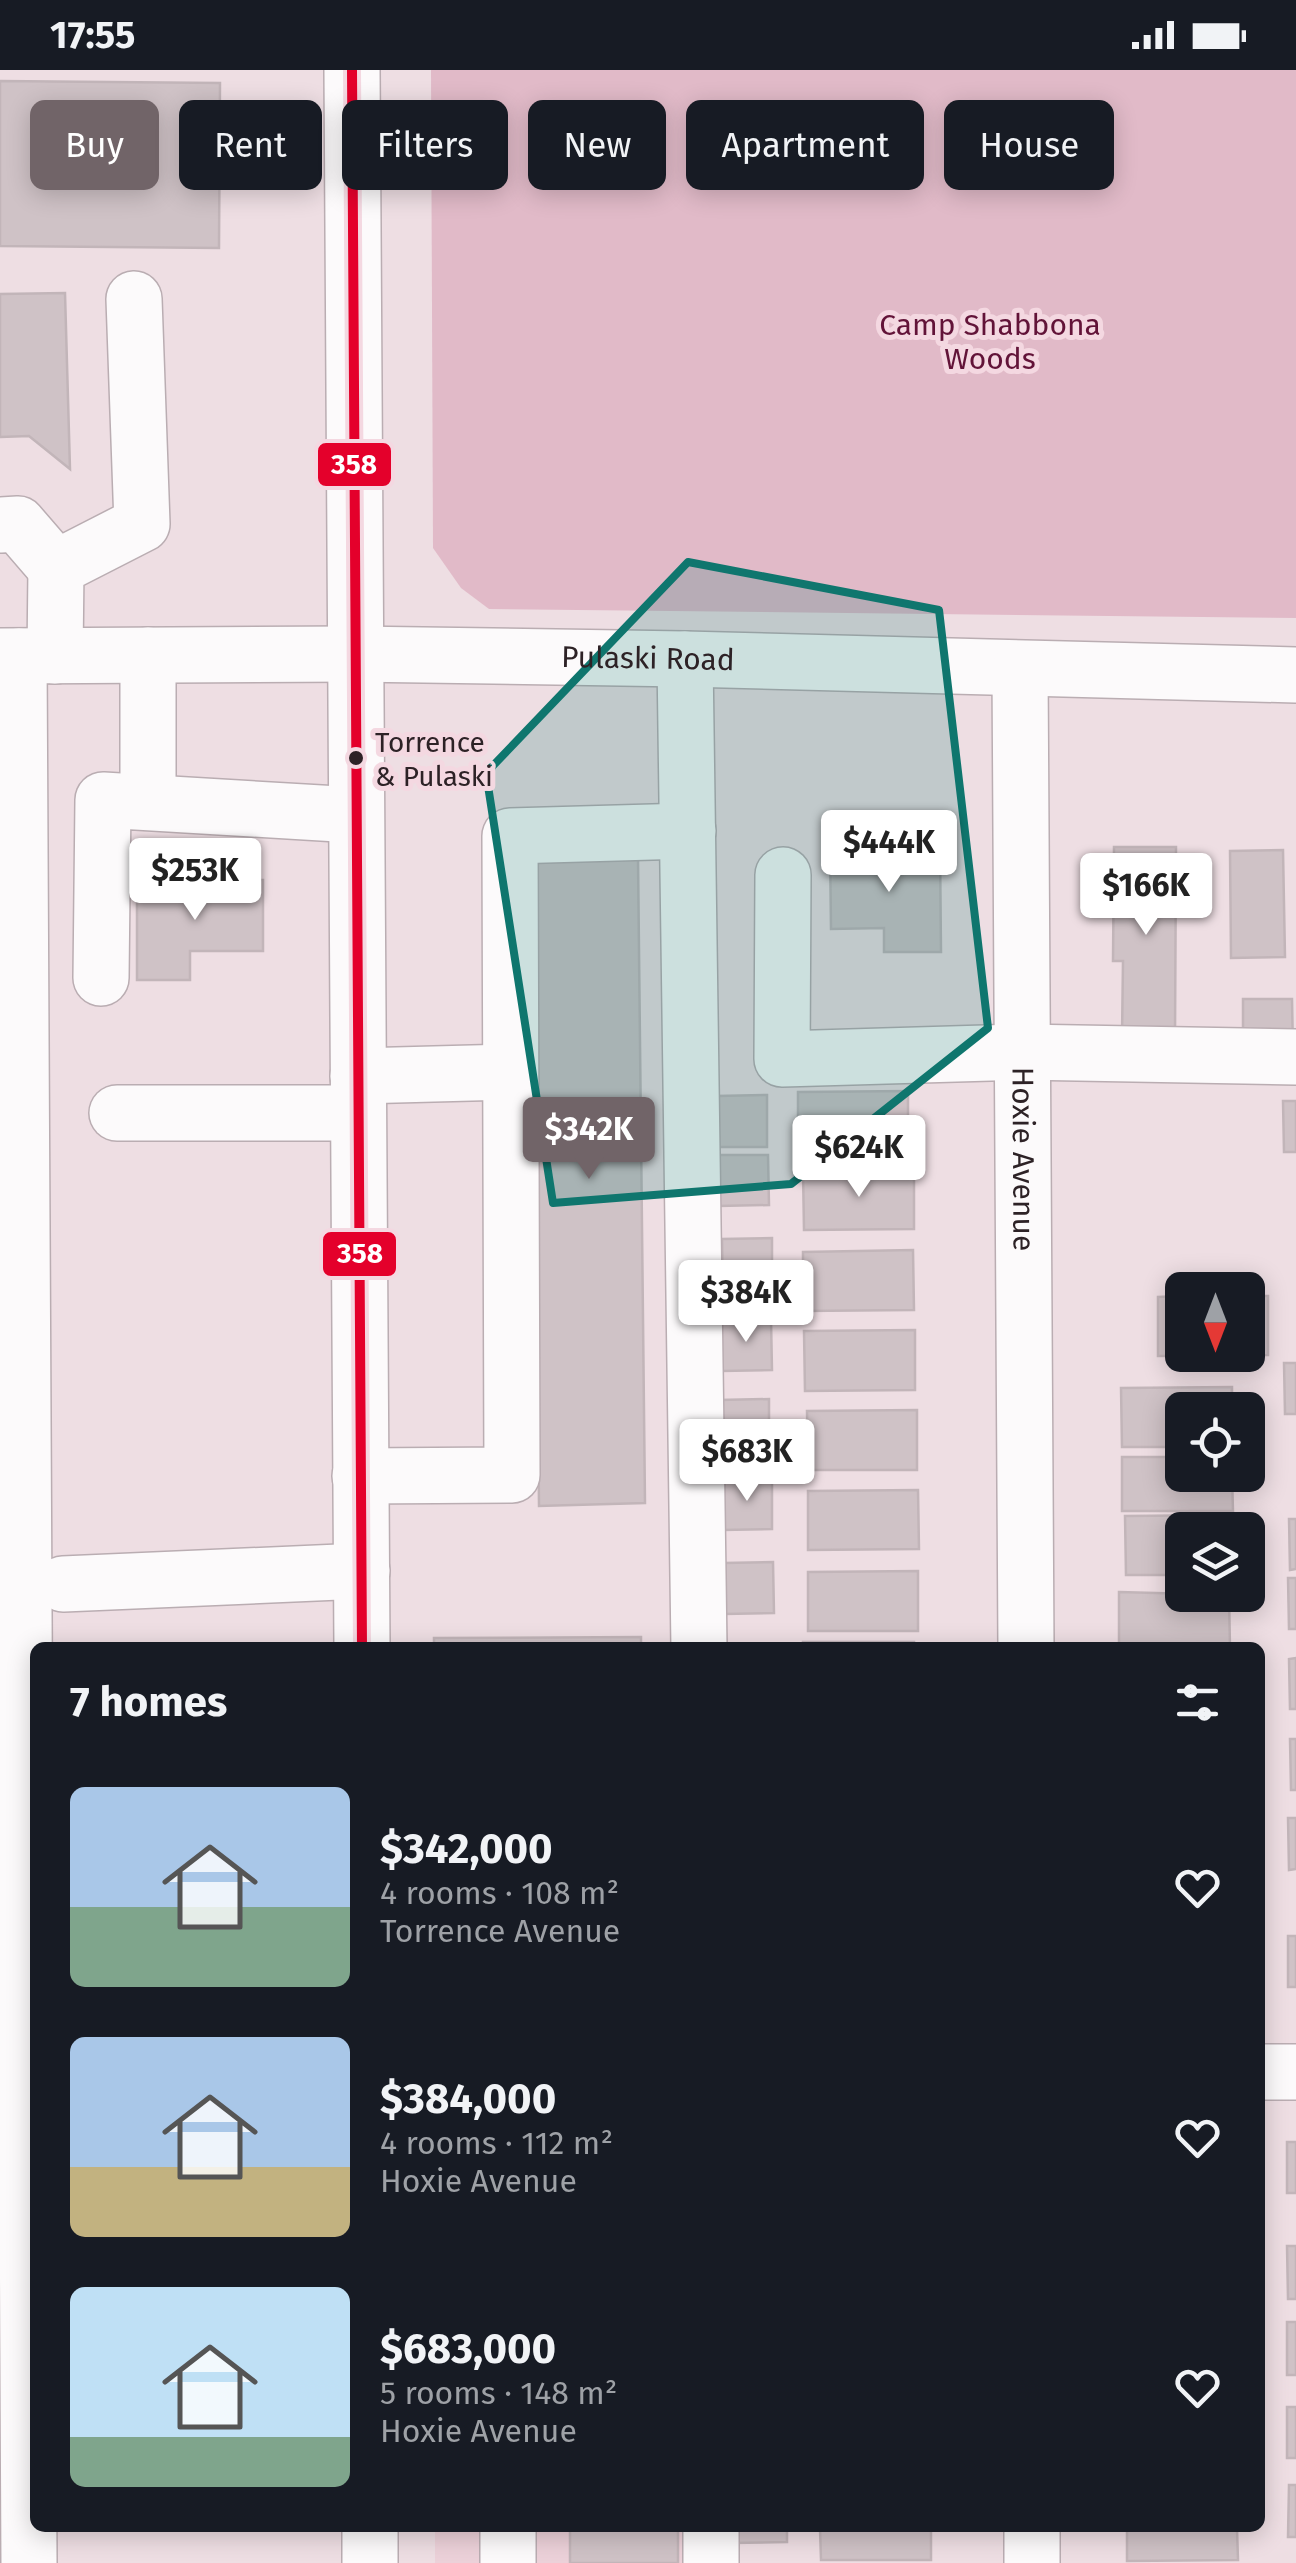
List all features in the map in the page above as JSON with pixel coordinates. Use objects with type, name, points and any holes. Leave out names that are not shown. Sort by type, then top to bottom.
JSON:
[{"type":"street","points":[[352,70],[362,1642]]},
{"type":"street","points":[[29,2563],[20,1989],[25,656],[56,568],[142,524],[134,299]]},
{"type":"street","points":[[0,525],[18,524],[56,568]]},
{"type":"street","name":"Pulaski Road","points":[[25,656],[354,654],[1296,675]]},
{"type":"street","points":[[148,655],[148,802]]},
{"type":"street","points":[[685,659],[699,1642]]},
{"type":"street","name":"Hoxie Avenue","points":[[1020,669],[1026,1642]]},
{"type":"street","points":[[101,978],[103,800],[356,815]]},
{"type":"street","points":[[360,1476],[512,1476],[510,836],[688,831]]},
{"type":"street","points":[[783,875],[782,1059],[1022,1052],[1296,1056]]},
{"type":"street","points":[[117,1113],[358,1095],[510,1072]]},
{"type":"street","points":[[63,1584],[362,1571]]},
{"type":"street","points":[[1265,2072],[1296,2072]]},
{"type":"street","points":[[370,2532],[370,2563]]},
{"type":"street","points":[[508,2532],[508,2563]]},
{"type":"street","points":[[711,2532],[711,2563]]},
{"type":"street","points":[[1032,2532],[1032,2563]]},
{"type":"highlighted area","points":[[688,562],[939,610],[988,1028],[791,1184],[553,1203],[486,773]]},
{"type":"shaded area","points":[[435,2532],[691,2532],[691,2563],[435,2563]]},
{"type":"green space","name":"Camp Shabbona Woods","points":[[431,70],[1296,70],[1296,618],[489,609],[461,588],[433,548],[432,190],[508,190],[508,100],[431,100]]},
{"type":"building","points":[[0,81],[220,83],[220,100],[179,100],[179,190],[219,190],[219,248],[0,246]]},
{"type":"building","points":[[65,293],[70,469],[29,436],[0,437],[0,294]]},
{"type":"building","points":[[940,847],[941,952],[884,952],[884,928],[831,929],[830,848]]},
{"type":"building","points":[[1114,847],[1176,847],[1175,1037],[1122,1037],[1123,961],[1113,961]]},
{"type":"building","points":[[1283,850],[1285,957],[1231,958],[1230,851]]},
{"type":"building","points":[[638,857],[645,1503],[539,1506],[533,859]]},
{"type":"building","points":[[137,880],[263,880],[263,951],[190,951],[190,980],[137,980]]},
{"type":"building","points":[[1243,999],[1292,999],[1293,1050],[1243,1051]]},
{"type":"building","points":[[908,1091],[908,1151],[798,1152],[798,1092]]},
{"type":"building","points":[[767,1095],[767,1147],[718,1147],[717,1096]]},
{"type":"building","points":[[1283,1101],[1296,1101],[1296,1152],[1284,1152]]},
{"type":"building","points":[[719,1155],[768,1155],[769,1205],[719,1206]]},
{"type":"building","points":[[914,1169],[914,1229],[804,1230],[803,1171]]},
{"type":"building","points":[[772,1238],[772,1289],[723,1290],[722,1239]]},
{"type":"building","points":[[913,1250],[914,1310],[803,1311],[803,1252]]},
{"type":"building","points":[[1265,1296],[1268,1296],[1265,1355]]},
{"type":"building","points":[[1158,1297],[1165,1297],[1165,1356],[1158,1356]]},
{"type":"building","points":[[771,1319],[772,1370],[722,1371],[721,1320]]},
{"type":"building","points":[[915,1330],[915,1390],[805,1391],[804,1331]]},
{"type":"building","points":[[1284,1363],[1296,1363],[1296,1414],[1285,1414]]},
{"type":"building","points":[[1232,1387],[1232,1392],[1165,1392],[1165,1447],[1122,1447],[1121,1388]]},
{"type":"building","points":[[769,1399],[769,1450],[720,1451],[719,1400]]},
{"type":"building","points":[[917,1410],[917,1470],[808,1470],[807,1411]]},
{"type":"building","points":[[1122,1457],[1165,1457],[1165,1492],[1232,1492],[1233,1511],[1122,1511]]},
{"type":"building","points":[[772,1478],[772,1529],[723,1530],[722,1479]]},
{"type":"building","points":[[918,1490],[919,1549],[808,1550],[808,1491]]},
{"type":"building","points":[[1125,1516],[1165,1516],[1165,1575],[1126,1575]]},
{"type":"building","points":[[1289,1519],[1296,1519],[1296,1569],[1290,1570]]},
{"type":"building","points":[[773,1562],[774,1613],[725,1614],[724,1563]]},
{"type":"building","points":[[918,1571],[918,1631],[808,1631],[808,1572]]},
{"type":"building","points":[[1288,1578],[1296,1578],[1296,1629],[1289,1629]]},
{"type":"building","points":[[1119,1592],[1165,1593],[1165,1612],[1229,1612],[1230,1642],[1119,1642]]},
{"type":"building","points":[[641,1637],[641,1642],[434,1642],[434,1638]]},
{"type":"building","points":[[1296,1658],[1296,1709],[1290,1709],[1289,1659]]},
{"type":"building","points":[[1290,1739],[1296,1739],[1296,1790],[1291,1790]]},
{"type":"building","points":[[1288,1818],[1296,1818],[1296,1869],[1289,1870]]},
{"type":"building","points":[[1288,1936],[1296,1936],[1296,1987],[1288,1987]]},
{"type":"building","points":[[1287,2142],[1296,2142],[1296,2193],[1287,2193]]},
{"type":"building","points":[[1287,2246],[1296,2246],[1296,2299],[1288,2299]]},
{"type":"building","points":[[1287,2322],[1296,2322],[1296,2375],[1287,2375]]},
{"type":"building","points":[[1287,2407],[1296,2407],[1296,2458],[1287,2458]]},
{"type":"building","points":[[1289,2485],[1296,2485],[1296,2537],[1288,2537]]},
{"type":"building","points":[[570,2532],[678,2532],[678,2563],[570,2563]]},
{"type":"building","points":[[733,2532],[787,2532],[787,2542],[733,2543]]},
{"type":"building","points":[[820,2532],[931,2532],[931,2560],[821,2560]]},
{"type":"building","points":[[1127,2532],[1237,2532],[1238,2560],[1127,2561]]},
{"type":"transit line","name":"358","points":[[352,70],[362,1642]]},
{"type":"place","name":"Torrence & Pulaski","points":[[356,758]]}]
